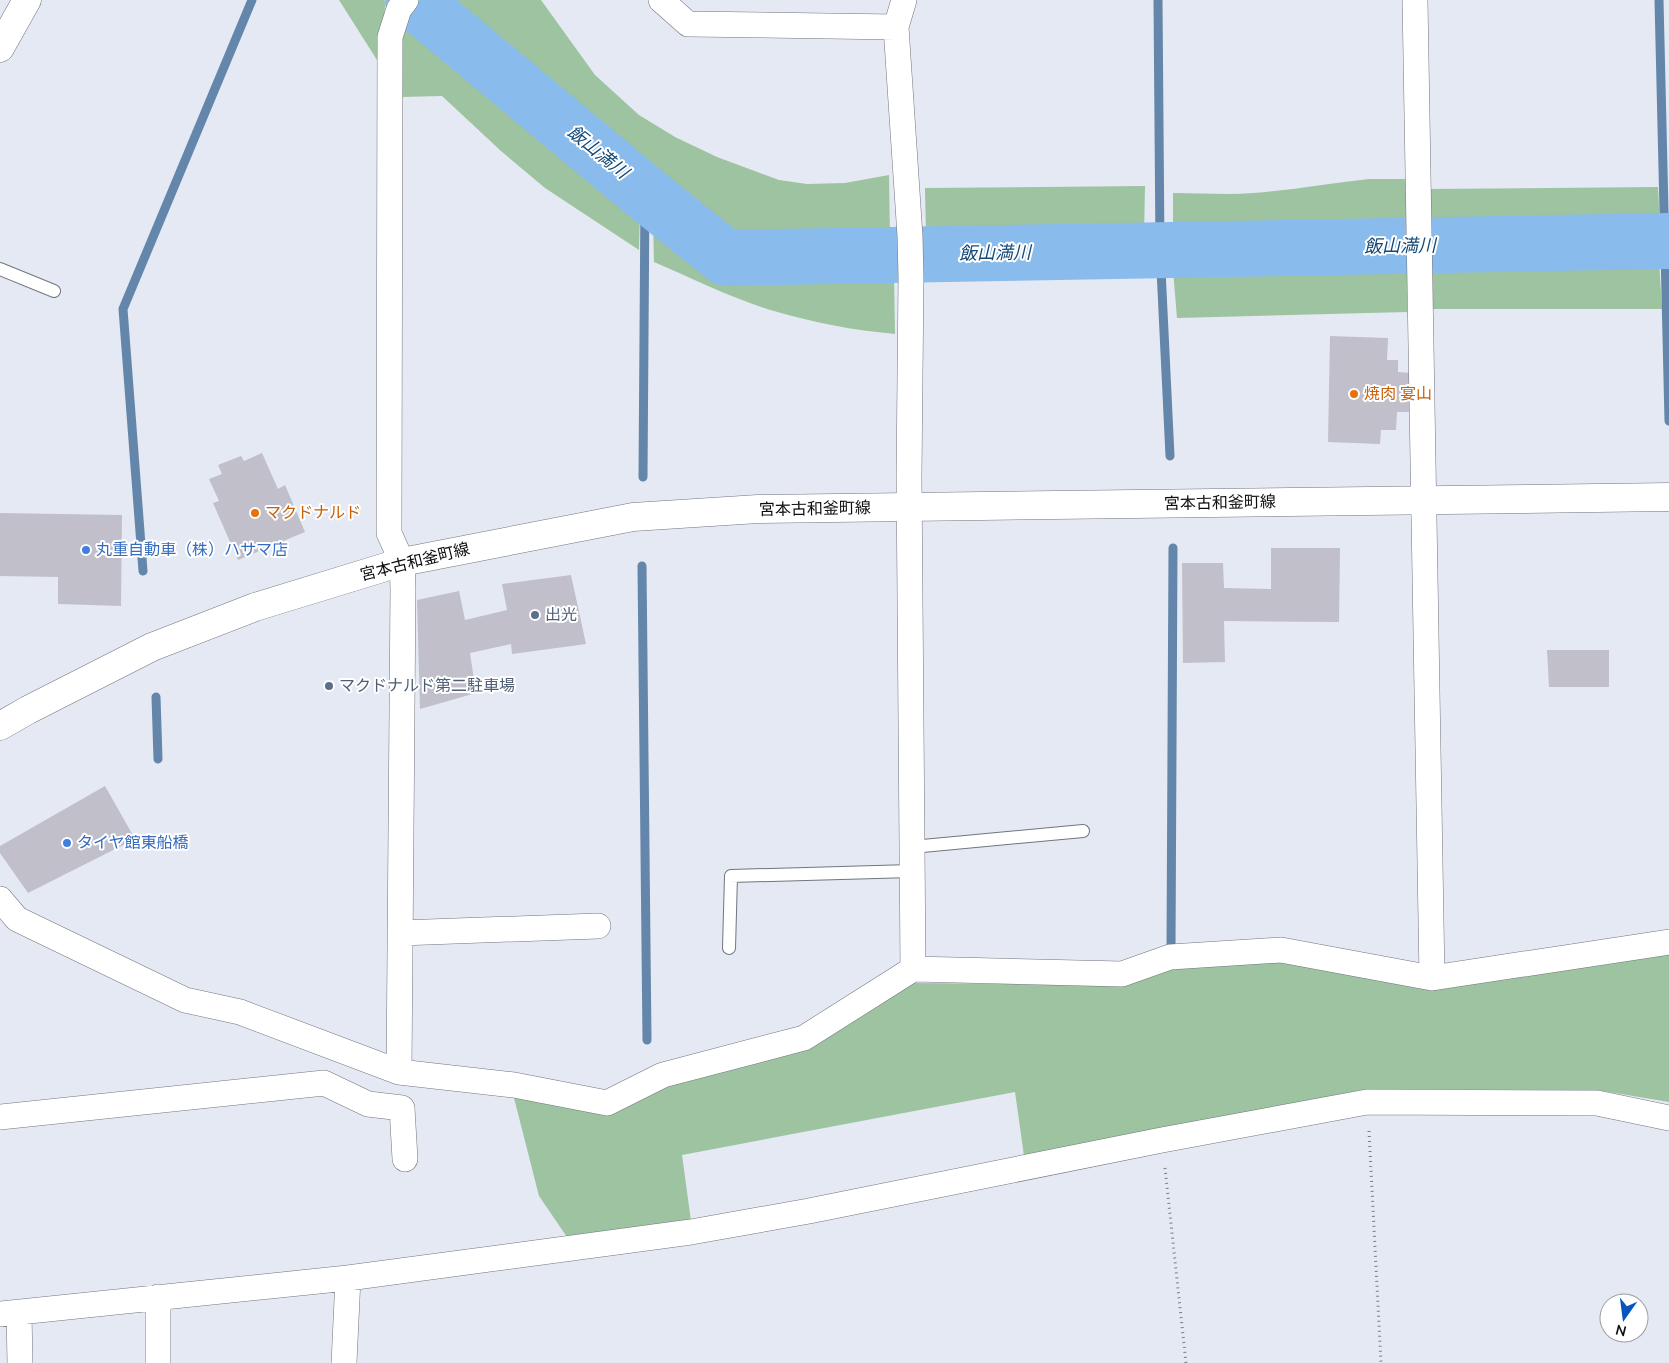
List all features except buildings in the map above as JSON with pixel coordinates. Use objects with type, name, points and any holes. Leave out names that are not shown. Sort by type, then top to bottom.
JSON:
[{"type":"street","points":[[4,31],[27,0]]},
{"type":"street","points":[[662,0],[688,24],[896,28]]},
{"type":"street","points":[[904,0],[896,28],[910,236],[911,278],[910,507],[913,969]]},
{"type":"street","points":[[1415,0],[1432,978]]},
{"type":"street","points":[[399,1072],[402,562],[389,533],[390,37],[403,5]]},
{"type":"street","name":"宮本古和釜町線","points":[[0,726],[152,647],[255,607],[402,562],[633,517],[758,509],[1669,497]]},
{"type":"street","points":[[0,899],[9,924],[185,1000],[240,1012],[399,1072],[514,1086],[606,1103],[663,1075],[804,1038],[913,969],[1122,974],[1170,957],[1281,950],[1432,978],[1669,942]]},
{"type":"street","points":[[400,934],[598,926]]},
{"type":"street","points":[[0,1117],[324,1083],[368,1104],[402,1108],[405,1159]]},
{"type":"street","points":[[20,1363],[10,1313],[348,1278],[701,1230],[809,1211],[1162,1140],[1367,1102],[1597,1103],[1669,1118]]},
{"type":"street","points":[[344,1363],[348,1278]]},
{"type":"street","points":[[158,1297],[158,1363]]},
{"type":"lane","points":[[0,269],[54,292]]},
{"type":"lane","points":[[729,948],[731,876],[912,859],[1082,831]]},
{"type":"path","points":[[1367,1102],[1381,1363]]},
{"type":"path","points":[[1162,1140],[1186,1363]]},
{"type":"green space","points":[[339,0],[384,0],[386,2],[377,60]]},
{"type":"green space","points":[[440,0],[541,0],[595,75],[639,115],[675,137],[717,157],[779,180],[807,184],[845,183],[889,175],[890,238],[733,241]]},
{"type":"green space","points":[[405,16],[640,210],[639,250],[545,188],[501,151],[442,96],[401,97],[397,43]]},
{"type":"green space","points":[[1369,179],[1407,179],[1408,230],[1173,231],[1173,193],[1254,193]]},
{"type":"green space","points":[[1145,186],[1144,234],[926,235],[925,188]]},
{"type":"green space","points":[[1658,187],[1660,225],[1428,228],[1427,189]]},
{"type":"green space","points":[[653,221],[720,273],[894,275],[895,334],[834,326],[774,311],[729,295],[654,262]]},
{"type":"green space","points":[[1428,259],[1659,260],[1662,309],[1428,309]]},
{"type":"green space","points":[[1409,265],[1407,312],[1177,318],[1173,270]]},
{"type":"green space","points":[[1669,952],[1669,1102],[1597,1090],[1367,1089],[1024,1156],[1015,1092],[682,1155],[691,1221],[567,1237],[539,1196],[513,1094],[608,1114],[669,1082],[913,983],[1119,985],[1170,967],[1277,959],[1431,990]]},
{"type":"waterway","points":[[143,571],[123,309],[252,0]]},
{"type":"waterway","name":"飯山満川","points":[[413,0],[726,258],[1669,241]]},
{"type":"waterway","points":[[1158,0],[1160,249],[1170,456]]},
{"type":"waterway","points":[[1659,0],[1669,421]]},
{"type":"waterway","points":[[643,477],[645,193]]},
{"type":"waterway","points":[[1171,946],[1173,548]]},
{"type":"waterway","points":[[642,566],[647,1040]]},
{"type":"waterway","points":[[156,697],[158,759]]},
{"type":"place","name":"焼肉 宴山","points":[[1354,394]]},
{"type":"place","name":"マクドナルド","points":[[255,513]]},
{"type":"place","name":"丸重自動車（株）ハサマ店","points":[[86,550]]},
{"type":"place","name":"出光","points":[[535,615]]},
{"type":"place","name":"マクドナルド第二駐車場","points":[[329,686]]},
{"type":"place","name":"タイヤ館東船橋","points":[[67,843]]}]
